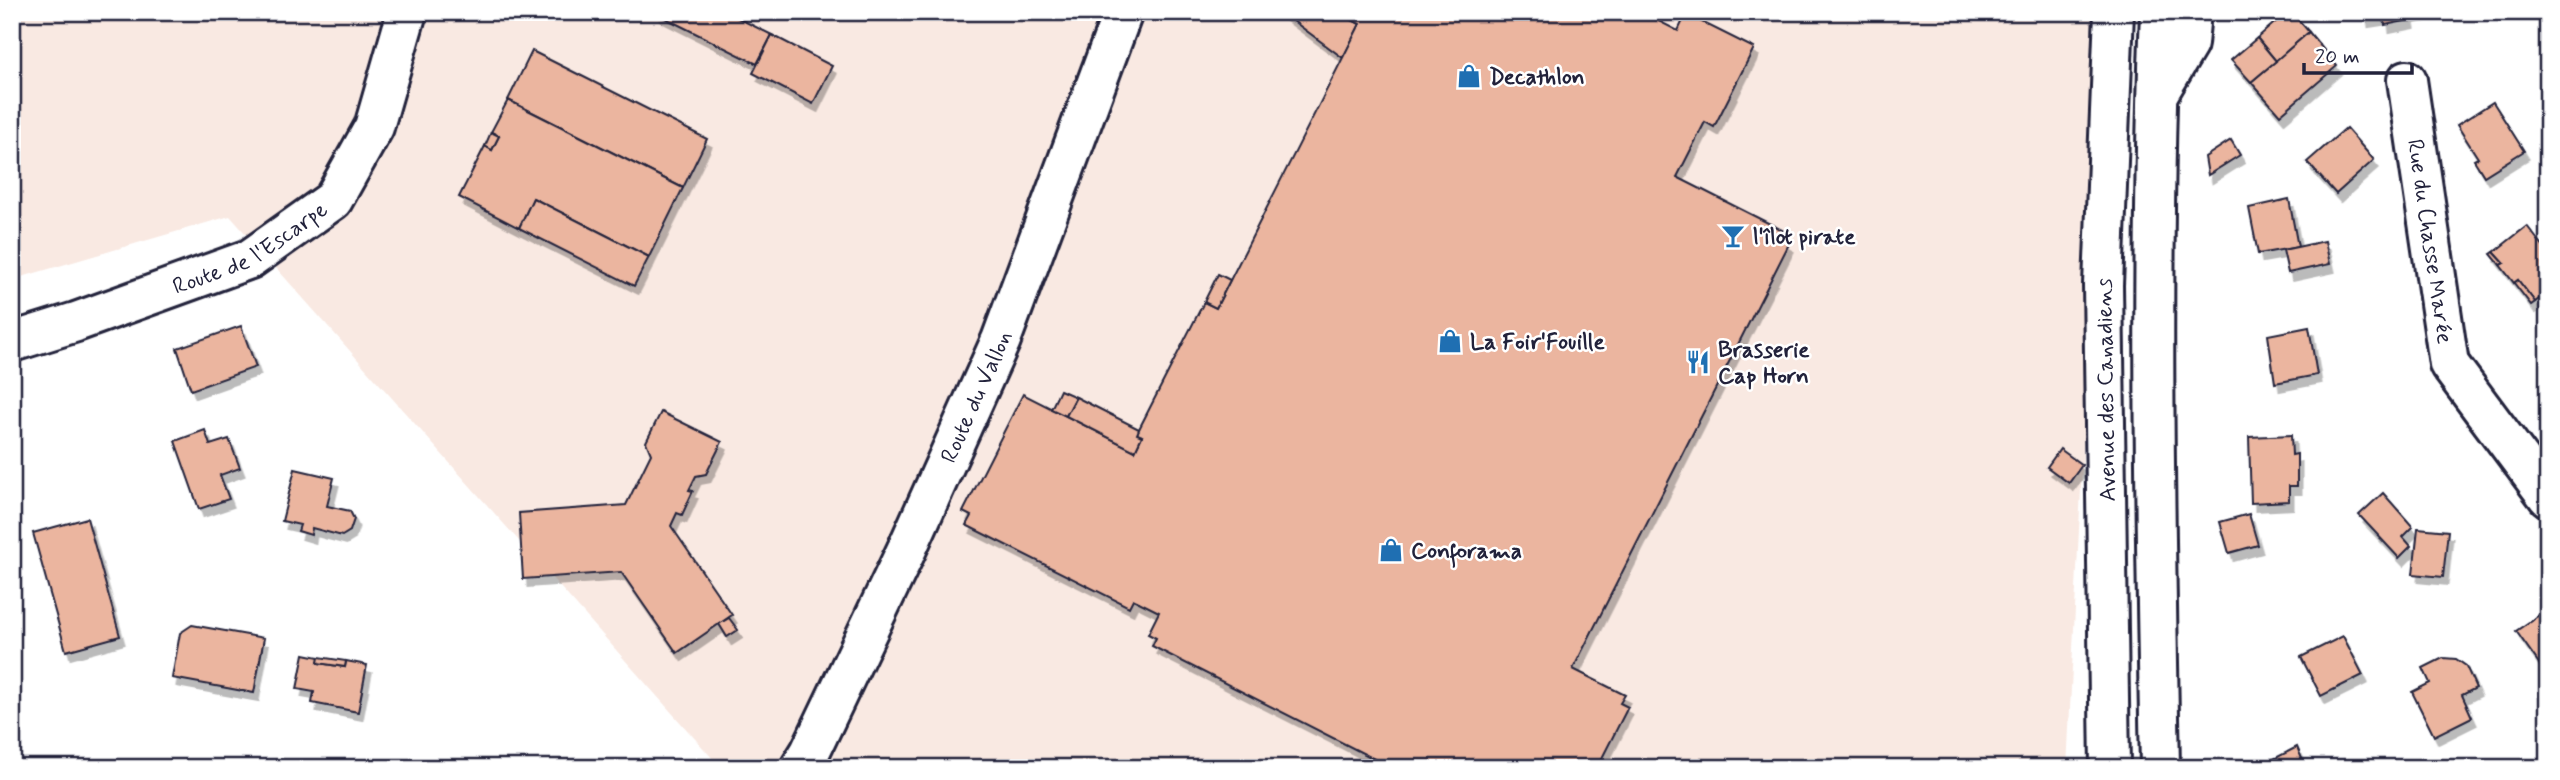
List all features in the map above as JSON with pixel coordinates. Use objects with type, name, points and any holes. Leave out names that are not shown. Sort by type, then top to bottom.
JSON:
[{"type":"street","name":"Route de l'Escarpe","points":[[12,342],[76,322],[250,259],[333,200],[374,127],[407,12]]},
{"type":"street","name":"Route du Vallon","points":[[800,768],[906,551],[1001,341],[1123,12]]},
{"type":"street","name":"Avenue des Canadiens","points":[[2110,768],[2103,285],[2114,12]]},
{"type":"street","points":[[2160,12],[2154,451],[2160,768]]},
{"type":"street","points":[[2157,96],[2188,44],[2191,12]]},
{"type":"street","name":"Rue du Chasse Marée","points":[[2407,80],[2449,364],[2548,497]]},
{"type":"shaded area","points":[[12,12],[2105,12],[2067,768],[721,768],[230,216],[18,278],[12,259]]},
{"type":"building","points":[[726,12],[772,35],[757,64],[655,13]]},
{"type":"building","points":[[1281,12],[1337,12],[1360,24],[1343,58]]},
{"type":"building","points":[[1337,12],[1641,12],[1678,31],[1686,14],[1754,48],[1714,127],[1705,122],[1677,177],[1786,232],[1782,240],[1789,244],[1573,669],[1625,695],[1620,703],[1628,707],[1597,768],[1392,768],[1152,646],[1156,638],[1148,634],[1159,612],[1133,599],[1129,607],[966,525],[971,516],[963,512],[1023,394],[1135,451],[1142,436],[1137,434],[1139,429],[1204,302],[1216,308],[1360,24]]},
{"type":"building","points":[[2287,12],[2292,12],[2309,32],[2276,61],[2257,38]]},
{"type":"building","points":[[2363,12],[2428,12],[2409,15],[2410,20],[2385,25],[2384,16],[2364,19]]},
{"type":"building","points":[[2309,32],[2337,66],[2280,115],[2251,82]]},
{"type":"building","points":[[772,35],[832,66],[813,104],[753,73]]},
{"type":"building","points":[[2257,38],[2276,61],[2251,82],[2231,60]]},
{"type":"building","points":[[532,51],[707,139],[683,188],[508,100]]},
{"type":"building","points":[[508,100],[683,188],[649,257],[533,198],[519,228],[459,197],[485,146],[492,150],[499,136],[491,132]]},
{"type":"building","points":[[2493,102],[2524,151],[2484,176],[2474,160],[2478,158],[2457,125]]},
{"type":"building","points":[[2346,128],[2374,160],[2336,194],[2307,162]]},
{"type":"building","points":[[491,132],[499,136],[492,150],[485,146]]},
{"type":"building","points":[[2231,140],[2240,155],[2208,175],[2205,157]]},
{"type":"building","points":[[533,198],[649,257],[634,286],[519,228]]},
{"type":"building","points":[[2289,199],[2298,247],[2258,254],[2249,208]]},
{"type":"building","points":[[2527,226],[2548,253],[2548,292],[2535,302],[2518,280],[2514,283],[2500,265],[2504,263],[2494,252]]},
{"type":"building","points":[[2325,241],[2330,264],[2288,273],[2283,250]]},
{"type":"building","points":[[2494,252],[2504,263],[2500,265],[2491,254]]},
{"type":"building","points":[[1218,274],[1230,280],[1216,308],[1204,302]]},
{"type":"building","points":[[2518,280],[2535,302],[2531,305],[2514,283]]},
{"type":"building","points":[[241,326],[256,367],[191,390],[177,348]]},
{"type":"building","points":[[2309,327],[2317,375],[2275,383],[2268,335]]},
{"type":"building","points":[[1060,390],[1076,397],[1066,416],[1051,409]]},
{"type":"building","points":[[1076,397],[1139,429],[1137,434],[1142,436],[1135,451],[1066,416]]},
{"type":"building","points":[[661,412],[722,442],[706,474],[696,476],[689,490],[693,491],[682,515],[677,513],[671,526],[732,615],[677,653],[621,572],[523,579],[519,513],[626,505],[651,454],[646,442]]},
{"type":"building","points":[[205,430],[210,445],[229,439],[240,468],[220,475],[229,499],[199,509],[175,441]]},
{"type":"building","points":[[2291,435],[2292,455],[2297,454],[2297,486],[2289,486],[2289,501],[2251,503],[2249,437]]},
{"type":"building","points":[[2060,449],[2082,465],[2069,483],[2047,467]]},
{"type":"building","points":[[295,469],[334,478],[327,506],[350,511],[354,519],[350,531],[342,536],[312,528],[311,535],[298,531],[300,525],[282,521]]},
{"type":"building","points":[[2383,493],[2413,527],[2403,537],[2411,546],[2399,558],[2359,515]]},
{"type":"building","points":[[2249,514],[2258,545],[2229,553],[2220,522]]},
{"type":"building","points":[[87,518],[120,636],[66,651],[33,533]]},
{"type":"building","points":[[2418,528],[2448,531],[2443,577],[2413,574]]},
{"type":"building","points":[[2548,609],[2548,676],[2516,631]]},
{"type":"building","points":[[729,618],[738,630],[727,637],[719,624]]},
{"type":"building","points":[[192,625],[264,638],[254,693],[172,678],[180,633]]},
{"type":"building","points":[[2343,636],[2363,675],[2321,696],[2301,657]]},
{"type":"building","points":[[304,654],[319,657],[318,663],[345,667],[346,661],[367,665],[358,712],[312,703],[314,692],[297,689]]},
{"type":"building","points":[[319,657],[346,661],[345,667],[318,663]]},
{"type":"building","points":[[2443,658],[2456,659],[2466,666],[2476,688],[2462,695],[2472,717],[2434,736],[2412,692],[2430,683],[2423,668]]},
{"type":"building","points":[[2297,747],[2306,768],[2256,768]]},
{"type":"building","points":[[2512,762],[2514,768],[2497,768]]},
{"type":"place","name":"Decathlon","points":[[1469,76]]},
{"type":"place","name":"l'îlot pirate","points":[[1733,236]]},
{"type":"place","name":"La Foir'Fouille","points":[[1450,341]]},
{"type":"place","name":"Brasserie Cap Horn","points":[[1698,362]]},
{"type":"place","name":"Conforama","points":[[1391,550]]}]
